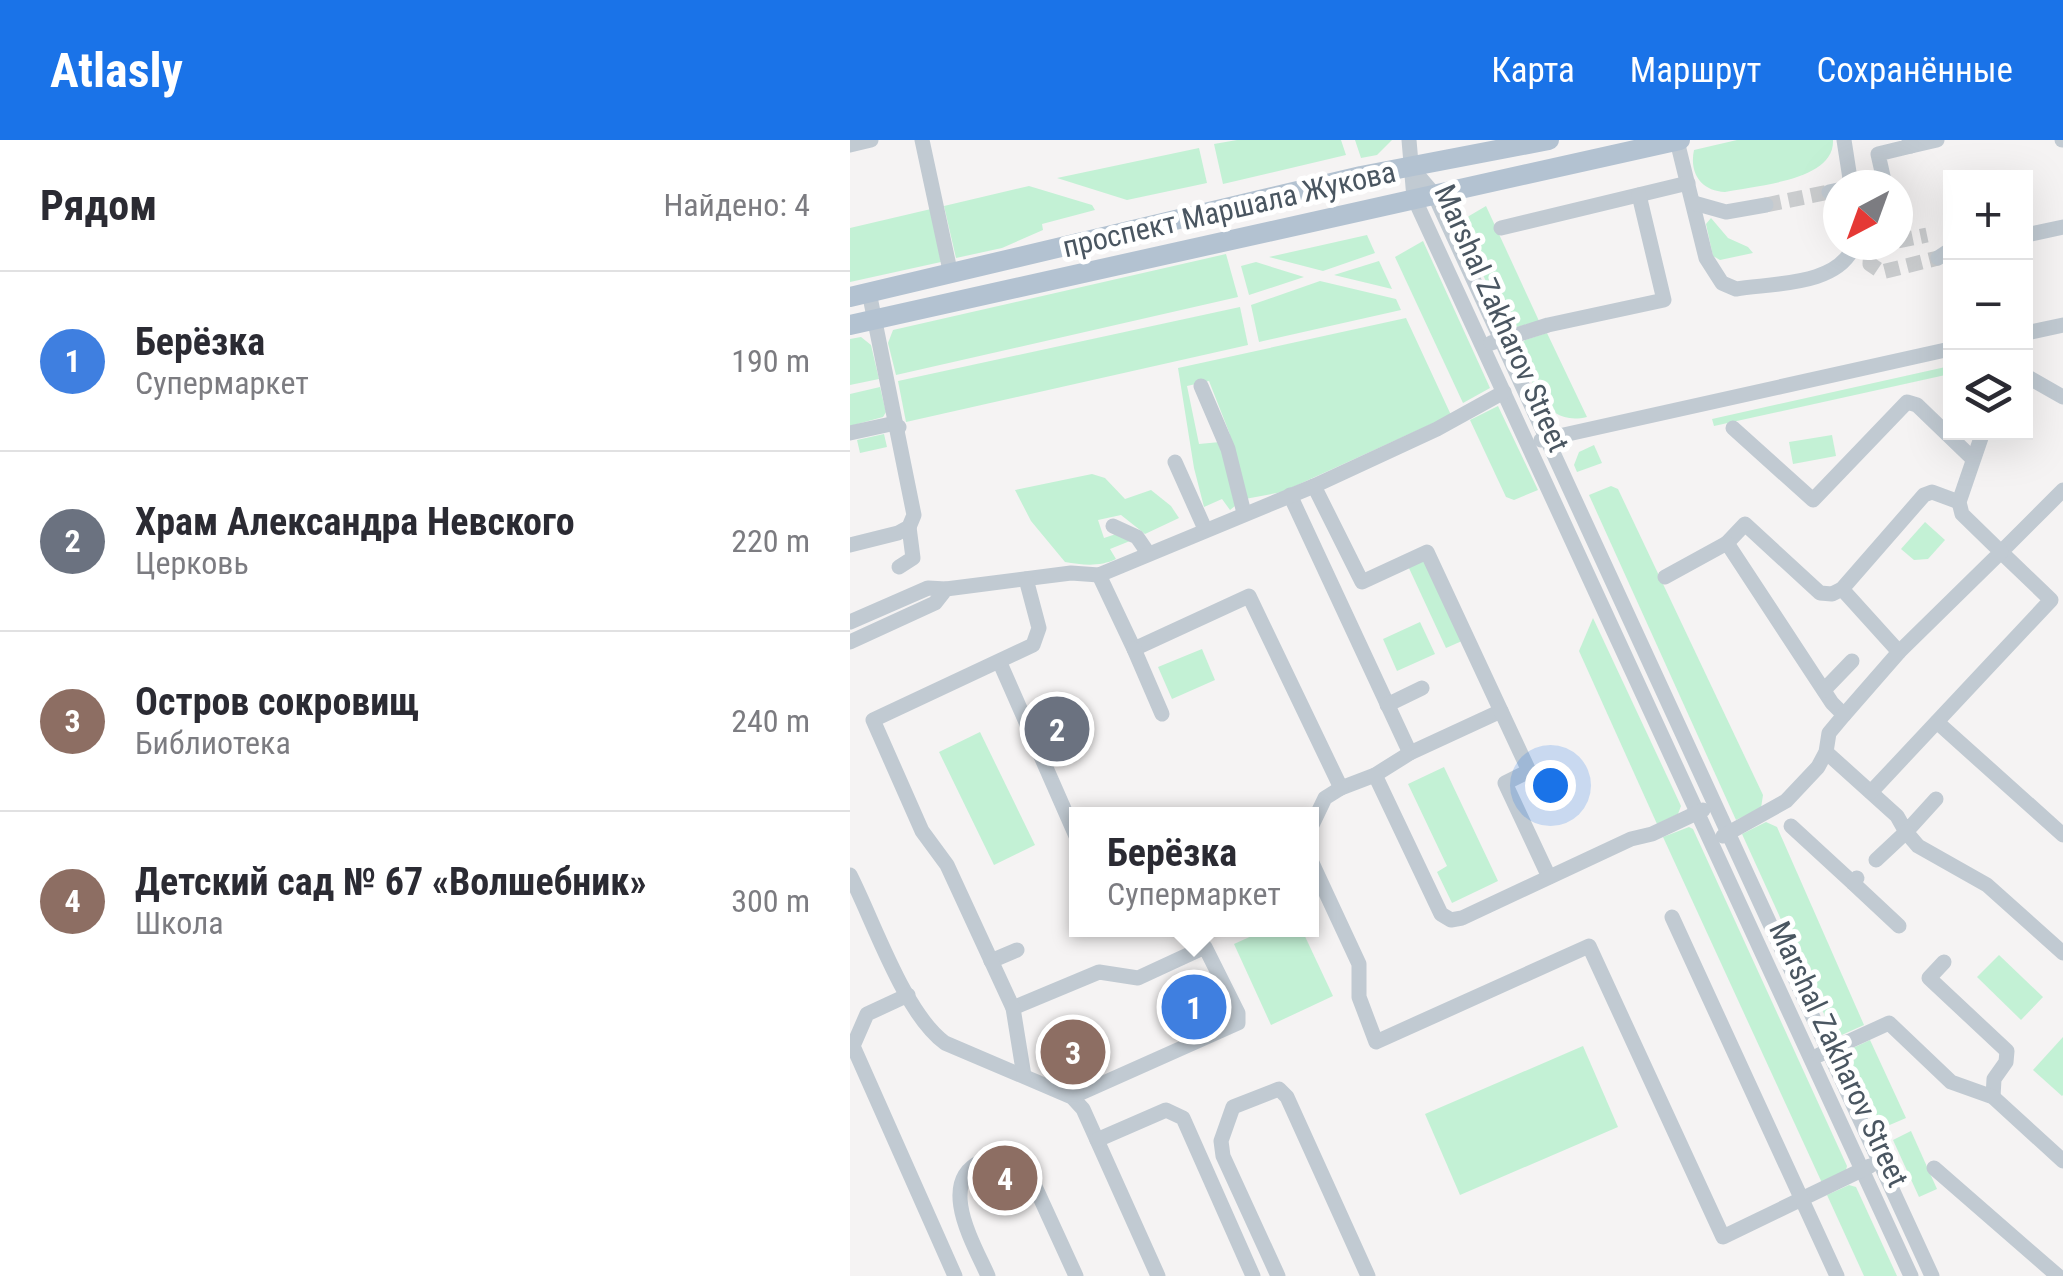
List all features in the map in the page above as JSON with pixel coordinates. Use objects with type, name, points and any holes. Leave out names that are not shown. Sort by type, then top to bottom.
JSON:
[{"type":"main road","name":"проспект Маршала Жукова","points":[[860,295],[1212,211],[1549,140]]},
{"type":"main road","name":"проспект Маршала Жукова","points":[[850,325],[1678,140]]},
{"type":"street","points":[[850,145],[871,140]]},
{"type":"street","points":[[922,140],[951,275]]},
{"type":"street","name":"Marshal Zakharov Street","points":[[1409,140],[1411,167],[1483,347],[1911,1276]]},
{"type":"street","points":[[1678,140],[1706,258],[1722,283],[1736,288],[1824,275],[1844,260]]},
{"type":"street","points":[[1844,140],[1849,170]]},
{"type":"street","points":[[1881,170],[1878,154],[1921,142]]},
{"type":"street","points":[[1501,228],[1688,183]]},
{"type":"street","points":[[1483,347],[1500,339],[1664,300],[1639,195]]},
{"type":"street","name":"Marshal Zakharov Street","points":[[1424,196],[1500,339],[1932,1276]]},
{"type":"street","points":[[1694,203],[1726,212],[1766,205]]},
{"type":"street","points":[[2033,234],[2063,228]]},
{"type":"street","points":[[860,295],[876,319],[913,501],[909,527],[913,558],[899,567]]},
{"type":"street","points":[[2033,331],[2063,324]]},
{"type":"street","points":[[1527,443],[1946,350]]},
{"type":"street","points":[[2033,380],[2063,397]]},
{"type":"street","points":[[1201,386],[1228,449],[1244,513]]},
{"type":"street","points":[[850,622],[928,588],[1072,573],[1100,575],[1314,486],[1437,429],[1504,392]]},
{"type":"street","points":[[1733,428],[1813,500],[1907,402],[1917,405],[1972,458]]},
{"type":"street","points":[[850,434],[891,424],[898,427]]},
{"type":"street","points":[[1872,792],[2051,600],[1962,514],[1959,502],[1980,440]]},
{"type":"street","points":[[1176,462],[1206,530]]},
{"type":"street","points":[[1314,486],[1362,582],[1427,552],[1528,771],[1505,783],[1549,878]]},
{"type":"street","points":[[1711,842],[1786,801],[1818,768],[1829,733],[1899,652],[2063,490]]},
{"type":"street","points":[[1665,577],[1727,543],[1745,524],[1820,593],[1832,594],[1842,590],[1924,495],[1932,492],[1959,502]]},
{"type":"street","points":[[1290,496],[1410,754]]},
{"type":"street","points":[[1113,526],[1138,537],[1148,553]]},
{"type":"street","points":[[850,544],[909,527]]},
{"type":"street","points":[[1727,543],[1844,715]]},
{"type":"street","points":[[1100,575],[1162,714]]},
{"type":"street","points":[[1024,1076],[1013,1008],[947,865],[922,831],[872,720],[1026,650],[1038,638],[1039,628],[1026,579]]},
{"type":"street","points":[[850,642],[936,603],[946,589]]},
{"type":"street","points":[[1842,590],[1899,652]]},
{"type":"street","points":[[1134,649],[1249,596],[1341,788]]},
{"type":"street","points":[[1824,690],[1852,661]]},
{"type":"street","points":[[1000,663],[1069,820]]},
{"type":"street","points":[[1387,705],[1422,688]]},
{"type":"street","points":[[1319,810],[1325,798],[1341,788],[1375,775],[1501,711]]},
{"type":"street","points":[[1937,722],[2063,835]]},
{"type":"street","points":[[1826,752],[1896,816],[1918,846],[1987,885],[2063,953]]},
{"type":"street","points":[[1375,775],[1441,914],[1450,920],[1715,805]]},
{"type":"street","points":[[1876,860],[1936,799]]},
{"type":"street","points":[[1790,826],[1855,881],[1899,926]]},
{"type":"street","points":[[850,875],[924,1024],[945,1043],[1072,1097],[1083,1109],[1158,1276]]},
{"type":"street","points":[[1319,878],[1360,964],[1359,997],[1376,1042],[1589,946],[1723,1237],[1880,1162]]},
{"type":"street","points":[[1672,917],[1837,1276]]},
{"type":"street","points":[[1013,1008],[1099,972],[1138,978],[1206,947],[1238,1013],[1238,1023],[1072,1097]]},
{"type":"street","points":[[991,962],[1017,950]]},
{"type":"street","points":[[1944,962],[1929,978],[2009,1057],[1994,1079],[1993,1097]]},
{"type":"street","points":[[908,995],[867,1014],[853,1046],[955,1276]]},
{"type":"street","points":[[1811,1058],[1889,1023],[1951,1082],[1993,1097],[2063,1160]]},
{"type":"street","points":[[1278,1276],[1258,1217],[1223,1156],[1221,1142],[1233,1107],[1279,1089],[1287,1097],[1368,1276]]},
{"type":"street","points":[[1097,1140],[1166,1110],[1184,1118],[1253,1276]]},
{"type":"street","points":[[988,1276],[960,1211],[964,1173],[1002,1151],[1013,1151],[1022,1158],[1076,1276]]},
{"type":"street","points":[[1934,1168],[2058,1276]]},
{"type":"street","points":[[1232,1228],[1258,1217]]},
{"type":"green space","points":[[1237,140],[1341,140],[1346,155],[1223,184],[1214,144]]},
{"type":"green space","points":[[1355,140],[1392,140],[1377,155],[1361,158]]},
{"type":"green space","points":[[1737,140],[1833,140],[1830,154],[1821,164],[1792,179],[1725,192],[1703,184],[1693,166],[1694,150]]},
{"type":"green space","points":[[1199,148],[1207,183],[1127,200],[1057,178]]},
{"type":"green space","points":[[1029,186],[1092,205],[1095,210],[1042,224],[1043,230],[1002,248],[956,258],[944,206]]},
{"type":"green space","points":[[1486,206],[1539,321],[1517,327],[1506,324],[1460,226]]},
{"type":"green space","points":[[931,209],[941,262],[850,282],[850,228]]},
{"type":"green space","points":[[1711,218],[1728,238],[1753,253],[1720,260],[1713,256],[1706,224]]},
{"type":"green space","points":[[1367,235],[1375,253],[1323,271],[1269,257]]},
{"type":"green space","points":[[1423,241],[1490,388],[1463,403],[1395,257]]},
{"type":"green space","points":[[1226,254],[1238,297],[896,375],[888,343],[893,330]]},
{"type":"green space","points":[[1379,261],[1392,289],[1334,275]]},
{"type":"green space","points":[[1256,262],[1304,277],[1249,295],[1241,266]]},
{"type":"green space","points":[[1320,281],[1396,299],[1401,310],[1259,342],[1251,305]]},
{"type":"green space","points":[[1240,307],[1248,345],[906,422],[898,381]]},
{"type":"green space","points":[[1406,318],[1451,415],[1282,492],[1245,499],[1229,432],[1209,381],[1187,386],[1199,444],[1220,442],[1235,506],[1230,510],[1222,499],[1204,507],[1178,368]]},
{"type":"green space","points":[[1547,333],[1587,417],[1559,415],[1549,408],[1534,386],[1518,347],[1525,340]]},
{"type":"green space","points":[[861,337],[871,345],[879,379],[850,385],[850,339]]},
{"type":"green space","points":[[1943,368],[1943,376],[1714,426],[1712,419]]},
{"type":"green space","points":[[880,387],[886,412],[883,417],[850,426],[850,394]]},
{"type":"green space","points":[[1498,406],[1538,490],[1514,500],[1506,497],[1470,420]]},
{"type":"green space","points":[[884,434],[887,447],[860,453],[857,440]]},
{"type":"green space","points":[[1832,435],[1836,456],[1793,464],[1789,442]]},
{"type":"green space","points":[[1594,445],[1602,463],[1577,472],[1574,465],[1579,452]]},
{"type":"green space","points":[[1092,474],[1105,478],[1125,499],[1151,490],[1179,518],[1145,534],[1121,515],[1098,520],[1104,538],[1116,534],[1130,541],[1110,549],[1116,559],[1110,562],[1065,562],[1031,521],[1015,490]]},
{"type":"green space","points":[[1611,486],[1618,489],[1763,795],[1761,808],[1736,820],[1589,495]]},
{"type":"green space","points":[[1925,522],[1945,540],[1928,559],[1914,560],[1901,549]]},
{"type":"green space","points":[[1425,559],[1462,641],[1446,648],[1408,566]]},
{"type":"green space","points":[[1593,618],[1681,806],[1678,814],[1657,824],[1579,651]]},
{"type":"green space","points":[[1420,622],[1435,654],[1397,671],[1383,639]]},
{"type":"green space","points":[[1202,649],[1215,680],[1172,699],[1158,667]]},
{"type":"green space","points":[[980,732],[1035,845],[994,865],[939,752]]},
{"type":"green space","points":[[1444,767],[1498,881],[1452,903],[1437,872],[1447,866],[1408,784]]},
{"type":"green space","points":[[1766,822],[1777,827],[1864,1025],[1835,1038],[1742,834]]},
{"type":"green space","points":[[1689,827],[1847,1166],[1822,1183],[1663,837]]},
{"type":"green space","points":[[1250,937],[1305,937],[1333,996],[1271,1025],[1234,944]]},
{"type":"green space","points":[[1999,955],[2043,997],[2021,1020],[1977,977]]},
{"type":"green space","points":[[2063,1037],[2063,1095],[2062,1096],[2033,1070]]},
{"type":"green space","points":[[1870,1040],[1906,1118],[1878,1130],[1842,1053]]},
{"type":"green space","points":[[1583,1046],[1618,1127],[1460,1195],[1425,1114]]},
{"type":"green space","points":[[1911,1131],[1937,1189],[1919,1197],[1893,1140]]},
{"type":"green space","points":[[1849,1185],[1856,1187],[1897,1276],[1864,1276],[1827,1195]]},
{"type":"tunnel","points":[[1766,205],[1823,193]]},
{"type":"tunnel","points":[[1913,238],[1927,235]]},
{"type":"tunnel","points":[[1870,260],[1882,272],[1938,258]]},
{"type":"place","name":"Храм Александра Невского","points":[[1057,729]]},
{"type":"place","name":"Берёзка","points":[[1194,1007]]},
{"type":"place","name":"Остров сокровищ","points":[[1073,1052]]},
{"type":"place","name":"Детский сад № 67 «Волшебник»","points":[[1005,1178]]}]
